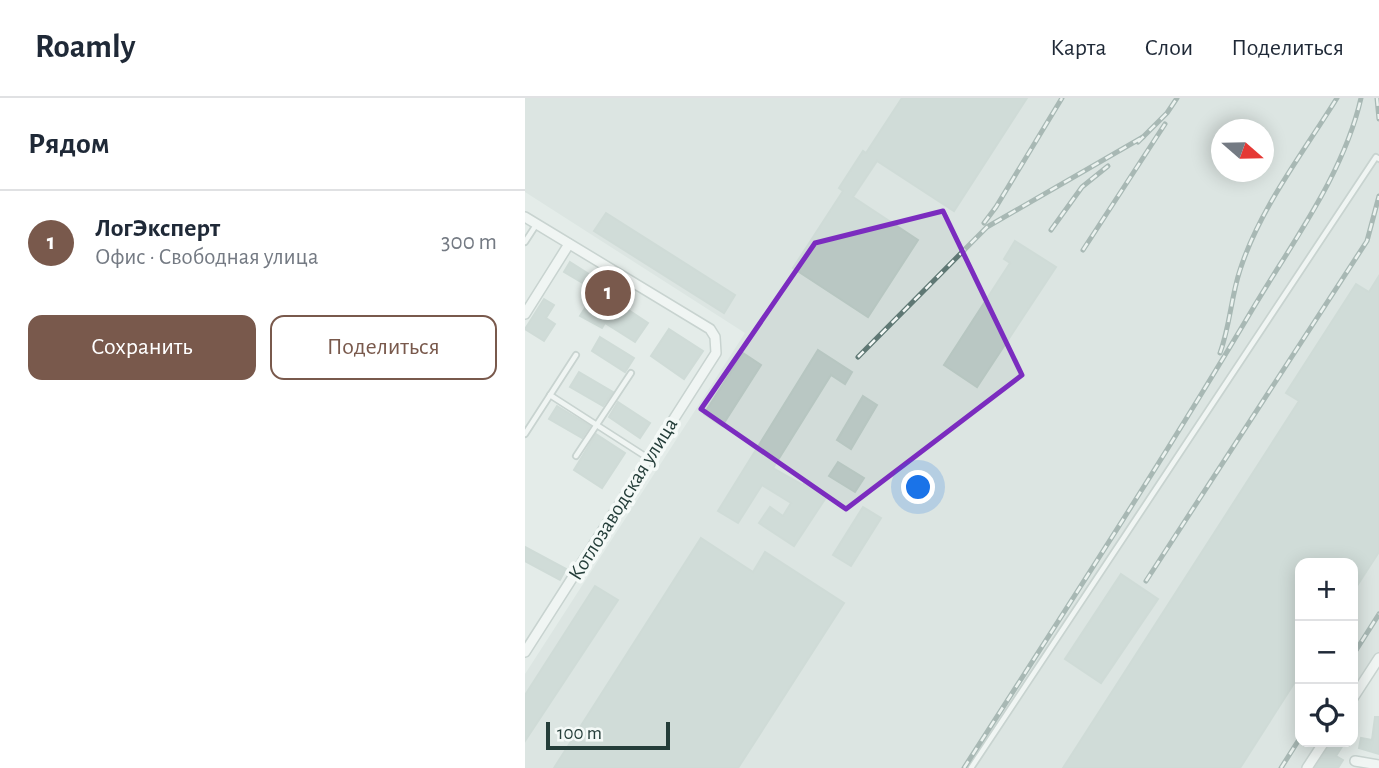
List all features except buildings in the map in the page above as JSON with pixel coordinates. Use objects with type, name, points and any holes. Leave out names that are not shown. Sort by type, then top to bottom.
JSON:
[{"type":"street","points":[[525,217],[569,243],[525,314]]},
{"type":"street","name":"Котлозаводская улица","points":[[525,652],[716,353],[716,344],[710,329],[569,243]]},
{"type":"street","points":[[1358,690],[1379,658]]},
{"type":"street","points":[[1307,768],[1321,747]]},
{"type":"street","points":[[1355,761],[1379,765]]},
{"type":"lane","points":[[971,768],[1368,168],[1376,157],[1379,159]]},
{"type":"lane","points":[[525,243],[537,224]]},
{"type":"lane","points":[[525,434],[576,355]]},
{"type":"lane","points":[[576,456],[631,373]]},
{"type":"lane","points":[[550,395],[648,459]]},
{"type":"highlighted area","points":[[943,211],[1022,375],[846,509],[701,409],[815,243]]},
{"type":"shaded area","points":[[525,98],[1379,98],[1379,655],[1358,687],[1358,558],[1295,558],[1295,747],[1320,747],[1306,768],[525,768],[525,674],[745,333],[525,192]]},
{"type":"railway","points":[[984,223],[1062,98]]},
{"type":"railway","points":[[1138,142],[1167,113],[1177,98]]},
{"type":"railway","points":[[1220,353],[1237,280],[1259,225],[1283,181],[1337,98]]},
{"type":"railway","points":[[964,768],[1148,480],[1301,231],[1343,153],[1361,98]]},
{"type":"railway","points":[[1377,98],[1379,119]]},
{"type":"railway","points":[[1083,250],[1165,124]]},
{"type":"railway","points":[[858,357],[987,227],[1143,137]]},
{"type":"railway","points":[[1051,230],[1082,187],[1108,166]]},
{"type":"railway","points":[[1146,581],[1367,241],[1379,196]]},
{"type":"railway","points":[[1358,647],[1379,614]]},
{"type":"railway","points":[[1281,768],[1295,746]]},
{"type":"place","name":"ЛогЭксперт","points":[[608,293]]}]
